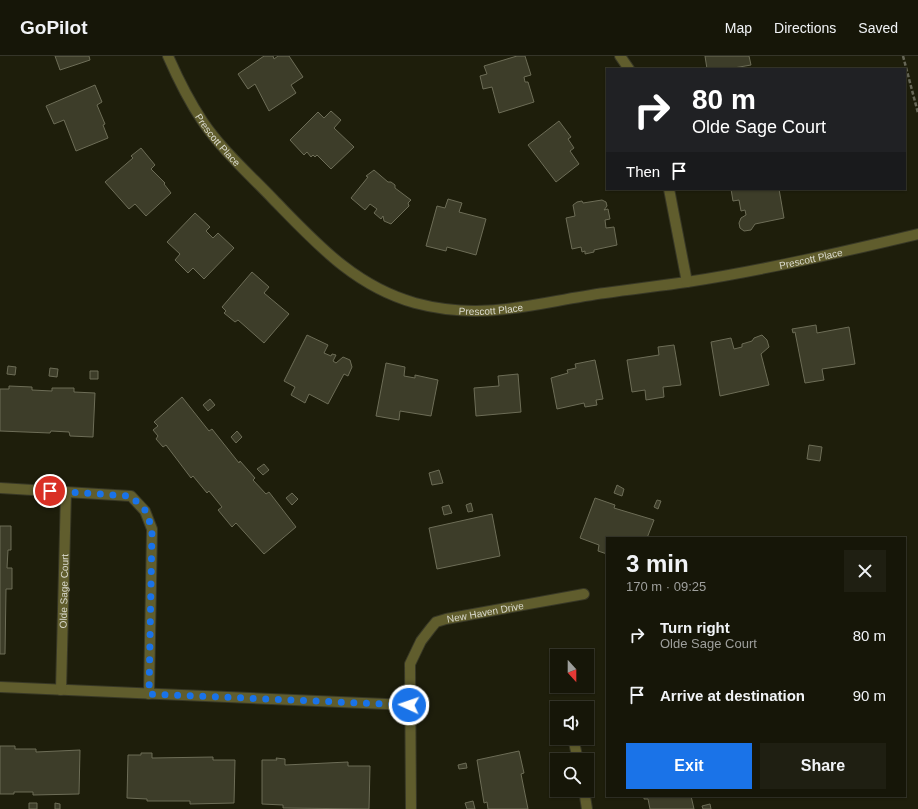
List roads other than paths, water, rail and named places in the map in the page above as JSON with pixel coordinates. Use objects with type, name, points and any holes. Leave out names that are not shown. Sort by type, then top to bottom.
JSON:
[{"type":"street","name":"Prescott Place","points":[[168,56],[182,88],[203,122],[221,146],[327,254],[352,274],[380,290],[414,303],[445,310],[482,312],[519,309],[602,293],[687,282],[813,259],[918,234]]},
{"type":"street","points":[[620,56],[628,68]]},
{"type":"street","points":[[669,190],[687,282]]},
{"type":"street","points":[[0,488],[131,496],[146,511],[152,529],[149,694]]},
{"type":"street","name":"Olde Sage Court","points":[[60,690],[66,492]]},
{"type":"street","name":"New Haven Drive","points":[[411,809],[409,705],[410,664],[421,641],[436,622],[584,594]]},
{"type":"street","points":[[0,687],[409,705]]},
{"type":"street","points":[[585,797],[587,809]]}]
